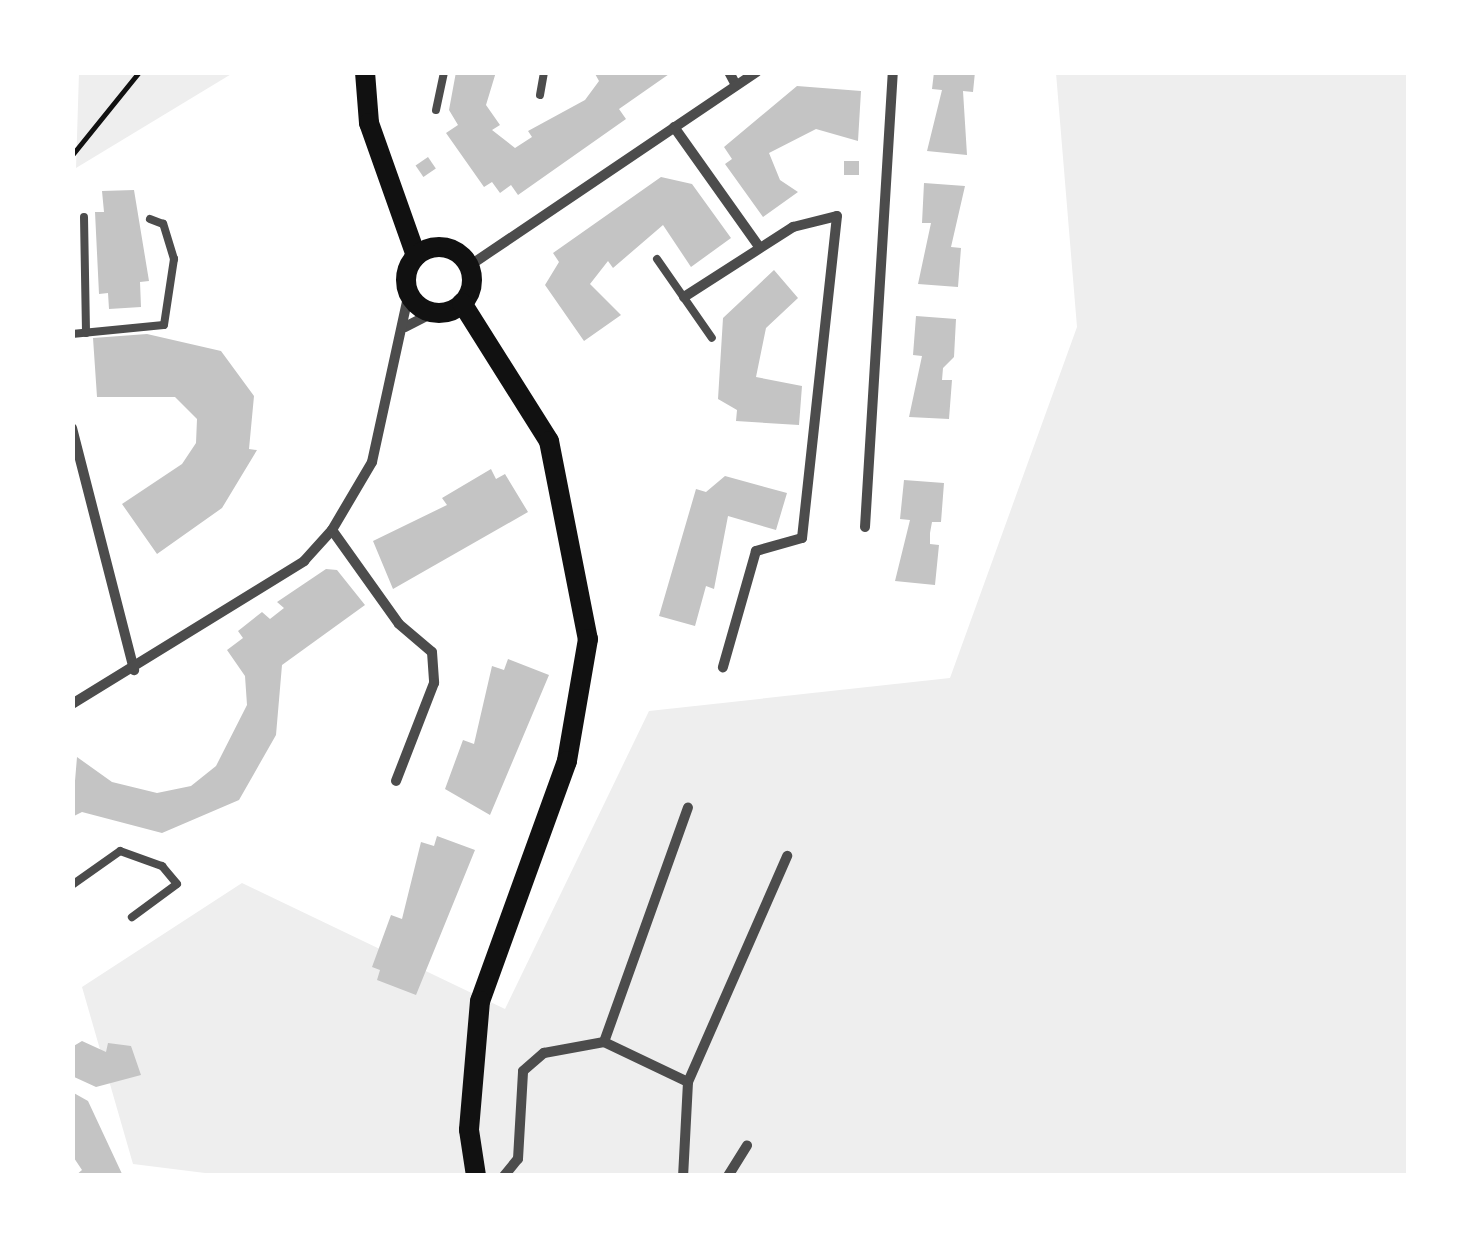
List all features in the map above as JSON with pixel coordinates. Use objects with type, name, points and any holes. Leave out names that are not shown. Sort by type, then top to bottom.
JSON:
[{"type":"main road","points":[[365,72],[369,123],[416,256],[409,293],[435,312],[462,304]]},
{"type":"main road","points":[[416,256],[445,247],[469,266],[462,304],[549,440],[588,639],[567,761],[480,1002],[470,1117],[476,1176]]},
{"type":"street","points":[[728,72],[736,85]]},
{"type":"street","points":[[469,266],[757,72]]},
{"type":"street","points":[[865,527],[893,72]]},
{"type":"street","points":[[674,127],[760,248]]},
{"type":"street","points":[[684,297],[822,214],[837,216],[802,538],[756,551],[724,667]]},
{"type":"street","points":[[72,704],[134,670],[304,561],[332,530],[372,462],[405,327],[409,293]]},
{"type":"street","points":[[405,327],[435,312]]},
{"type":"street","points":[[72,428],[134,670]]},
{"type":"street","points":[[332,530],[399,624],[432,652],[434,683],[396,781]]},
{"type":"street","points":[[604,1042],[688,808]]},
{"type":"street","points":[[683,1176],[688,1082],[787,856]]},
{"type":"street","points":[[504,1176],[518,1159],[523,1071],[544,1052],[604,1042],[688,1082]]},
{"type":"street","points":[[728,1176],[746,1146]]},
{"type":"lane","points":[[436,110],[444,72]]},
{"type":"lane","points":[[540,95],[544,72]]},
{"type":"lane","points":[[84,217],[86,333]]},
{"type":"lane","points":[[72,334],[164,325],[174,259],[163,224],[150,219]]},
{"type":"lane","points":[[657,259],[712,338]]},
{"type":"lane","points":[[72,885],[120,851],[162,866],[177,884],[132,917]]},
{"type":"path","points":[[72,155],[139,72]]},
{"type":"shaded area","points":[[79,73],[233,73],[76,168]]},
{"type":"shaded area","points":[[1056,73],[1408,73],[1408,1175],[229,1176],[133,1164],[82,987],[242,883],[505,1009],[649,711],[950,678],[1077,327]]},
{"type":"building","points":[[456,72],[496,72],[486,105],[500,125],[492,130],[515,148],[532,137],[528,131],[585,100],[599,81],[594,72],[672,72],[619,109],[626,119],[518,195],[511,185],[500,193],[492,182],[484,187],[446,133],[458,125],[449,110]]},
{"type":"building","points":[[934,72],[975,72],[973,92],[963,91],[967,155],[927,151],[942,90],[932,89]]},
{"type":"building","points":[[797,86],[861,91],[858,141],[816,129],[769,153],[780,180],[798,192],[763,217],[725,164],[732,159],[724,147]]},
{"type":"building","points":[[428,157],[436,169],[423,177],[416,165]]},
{"type":"building","points":[[844,161],[859,161],[859,175],[844,175]]},
{"type":"building","points":[[661,177],[692,184],[731,238],[691,267],[663,225],[613,268],[608,261],[590,284],[621,315],[584,341],[545,285],[559,262],[553,253]]},
{"type":"building","points":[[924,183],[965,186],[951,247],[961,248],[958,287],[918,284],[931,223],[922,223]]},
{"type":"building","points":[[134,190],[149,281],[140,282],[141,307],[109,309],[108,293],[99,294],[95,212],[104,212],[102,191]]},
{"type":"building","points":[[774,270],[798,298],[766,328],[756,377],[802,386],[799,425],[736,421],[737,410],[718,399],[723,318]]},
{"type":"building","points":[[916,316],[956,319],[954,357],[943,368],[942,380],[952,380],[949,419],[909,417],[922,356],[913,355]]},
{"type":"building","points":[[147,334],[221,351],[254,396],[249,449],[257,450],[222,508],[157,554],[122,504],[182,464],[196,443],[197,419],[175,397],[97,397],[93,338]]},
{"type":"building","points":[[491,469],[496,479],[505,474],[528,512],[393,589],[373,541],[447,505],[442,498]]},
{"type":"building","points":[[725,476],[787,493],[776,530],[728,516],[714,589],[706,586],[695,626],[659,616],[696,489],[706,492]]},
{"type":"building","points":[[904,480],[944,483],[941,522],[932,522],[930,533],[930,544],[939,545],[935,585],[895,581],[910,520],[900,519]]},
{"type":"building","points":[[326,569],[337,570],[365,605],[282,665],[276,735],[239,800],[162,833],[82,812],[72,817],[77,757],[112,782],[157,793],[191,786],[216,766],[247,705],[245,676],[227,650],[243,638],[238,631],[262,612],[270,619],[284,608],[277,602]]},
{"type":"building","points":[[508,659],[549,675],[490,815],[445,789],[463,740],[474,744],[492,666],[504,670]]},
{"type":"building","points":[[437,836],[475,850],[416,995],[377,980],[380,970],[372,967],[391,915],[402,919],[421,842],[434,846]]},
{"type":"building","points":[[82,1041],[106,1052],[108,1043],[131,1046],[141,1075],[96,1087],[72,1076],[72,1047]]},
{"type":"building","points":[[72,1092],[88,1101],[123,1176],[75,1176],[82,1170],[72,1155]]}]
